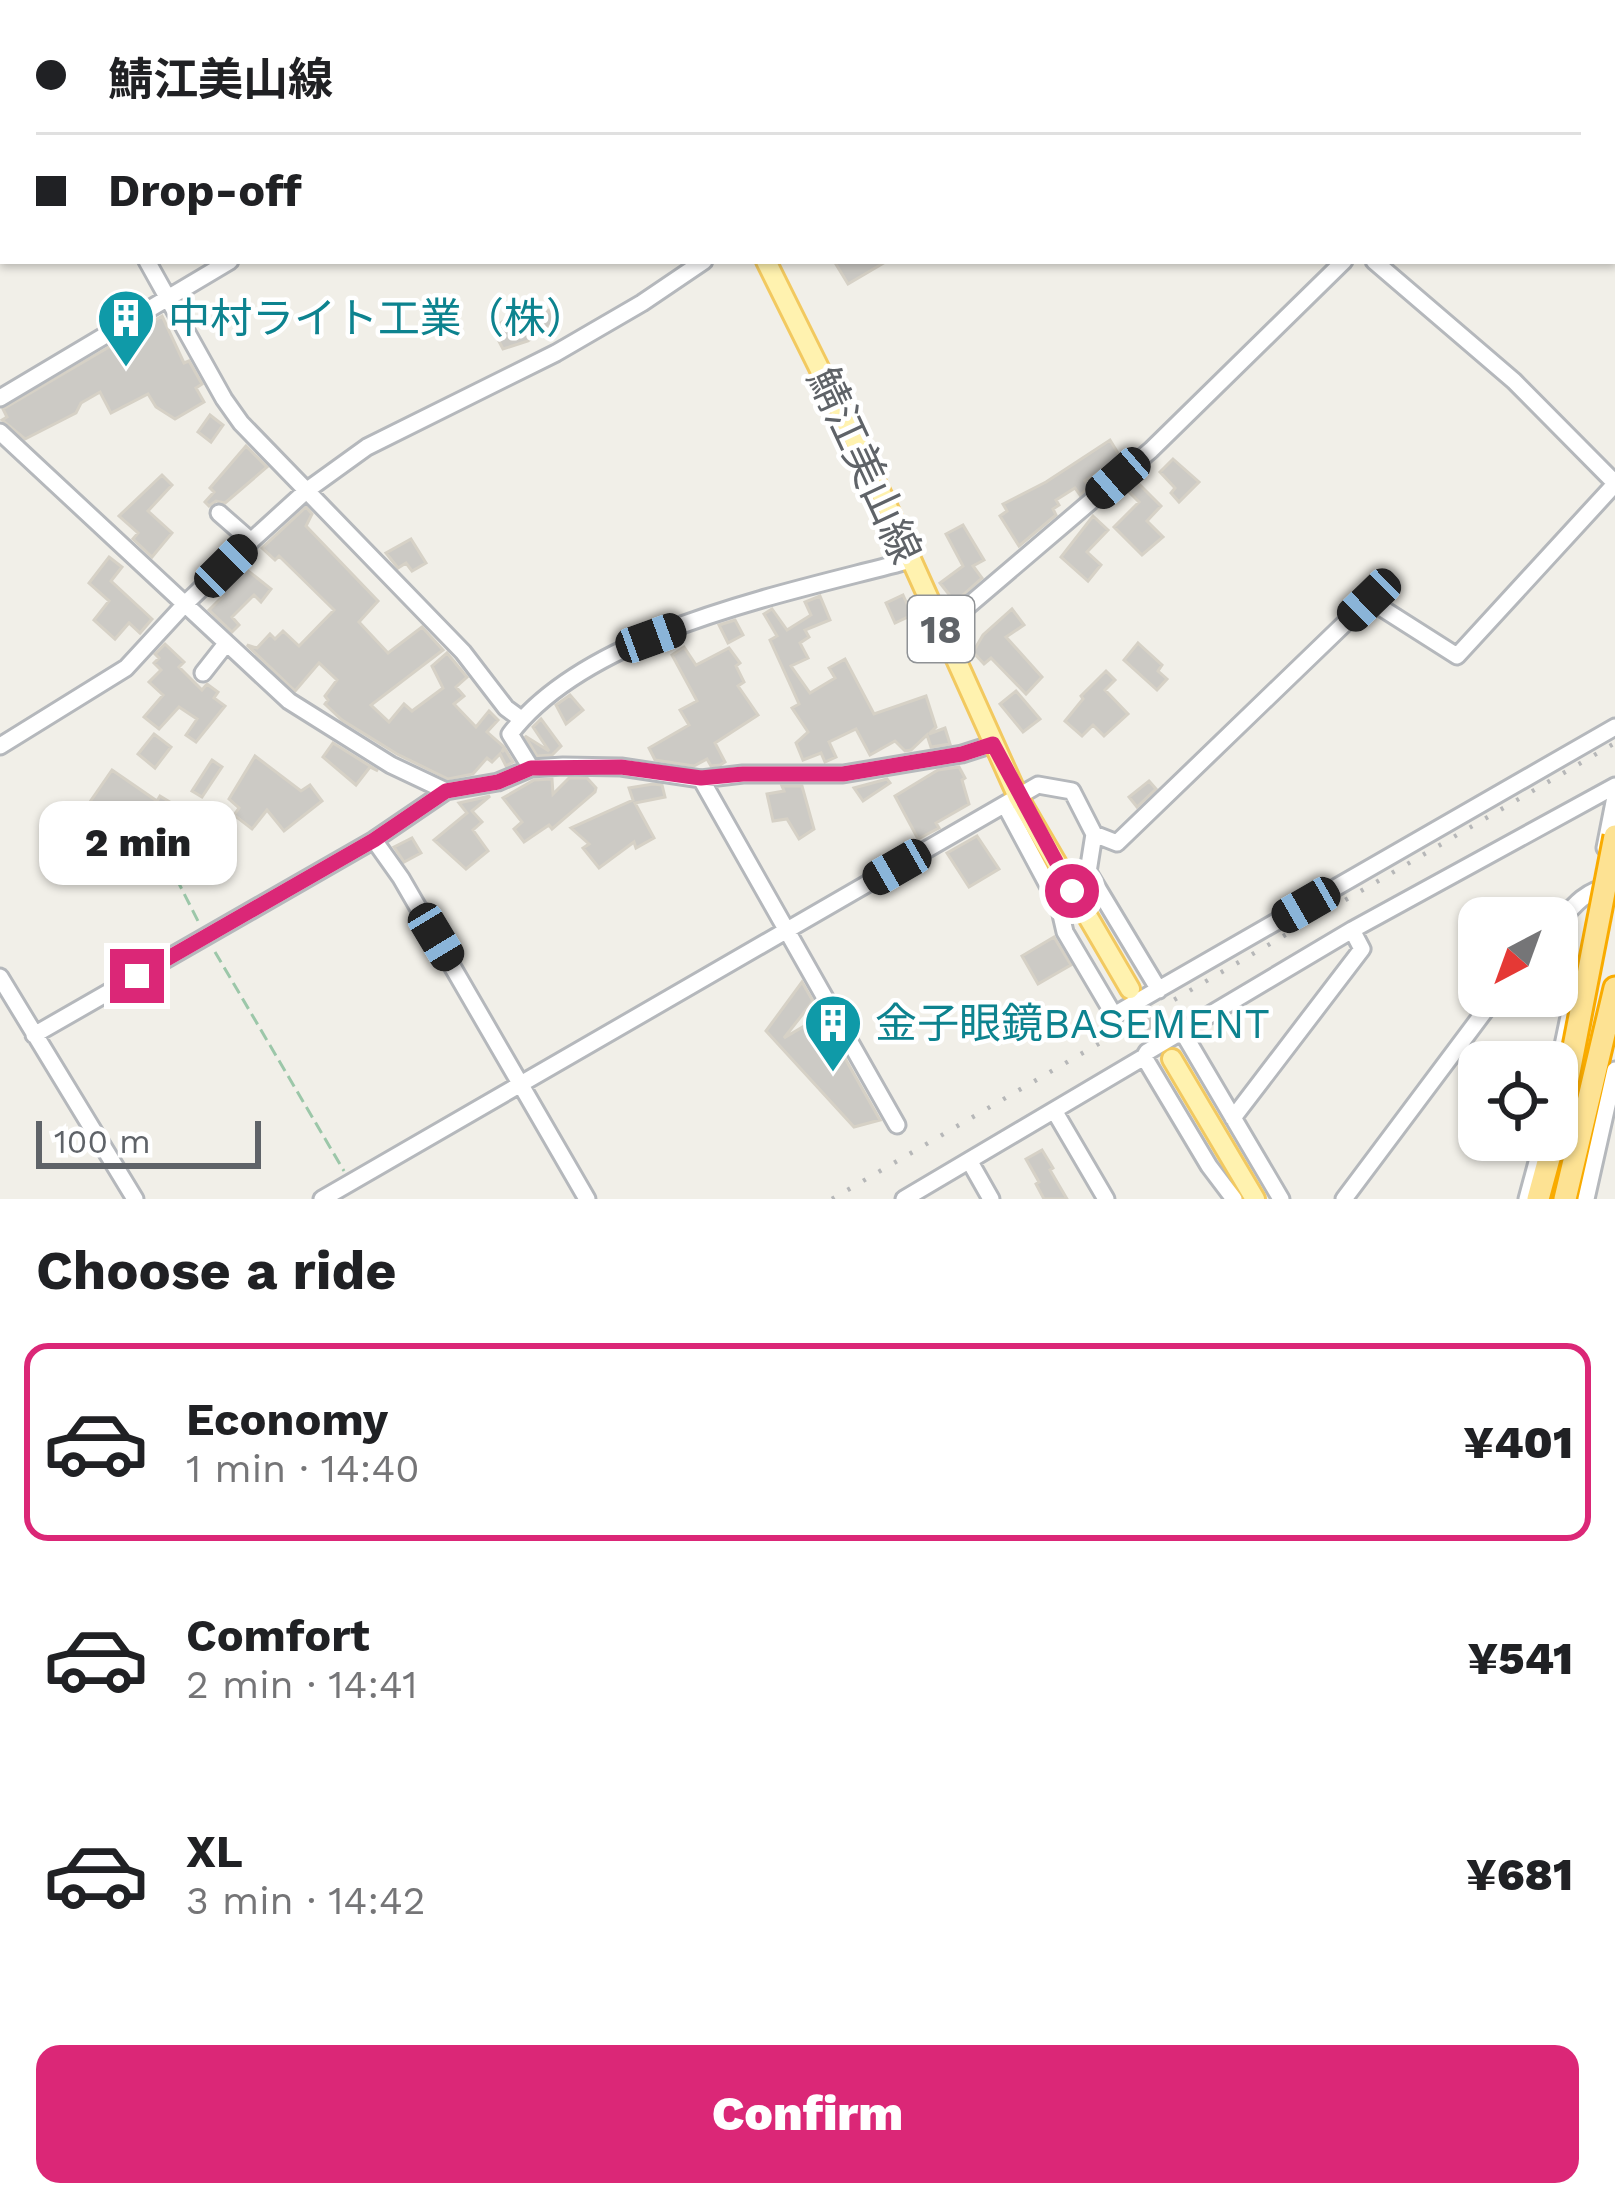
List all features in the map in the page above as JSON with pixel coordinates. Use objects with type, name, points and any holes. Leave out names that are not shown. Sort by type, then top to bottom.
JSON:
[{"type":"highway","points":[[1575,1041],[1615,836]]},
{"type":"highway","points":[[1565,1199],[1615,988]]},
{"type":"highway","points":[[1538,1199],[1548,1161]]},
{"type":"main road","name":"鯖江美山線","points":[[767,264],[883,497],[993,744],[1012,801],[1130,988]]},
{"type":"main road","points":[[1172,1059],[1256,1199]]},
{"type":"street","points":[[149,264],[224,399],[521,719]]},
{"type":"street","points":[[0,398],[225,264]]},
{"type":"street","points":[[0,746],[126,668],[184,604],[306,490],[367,448],[556,353],[700,264]]},
{"type":"street","points":[[941,629],[1151,450],[1341,264]]},
{"type":"street","points":[[1094,834],[1117,843],[1369,600],[1457,656],[1615,483],[1514,381],[1378,264]]},
{"type":"street","points":[[0,432],[289,700],[391,765],[446,791]]},
{"type":"street","points":[[219,513],[251,541]]},
{"type":"street","points":[[531,768],[510,734],[554,688],[651,638],[910,560]]},
{"type":"street","points":[[202,673],[225,644]]},
{"type":"street","points":[[1012,801],[1059,906],[1065,932],[1114,1015],[1615,727]]},
{"type":"street","points":[[34,1035],[374,840],[446,791],[498,782],[531,768],[621,767],[701,778],[843,774],[962,754],[993,744]]},
{"type":"street","points":[[701,778],[790,928],[897,1126]]},
{"type":"street","points":[[322,1199],[1038,785],[1072,791],[1094,834],[1088,872],[1159,990]]},
{"type":"street","points":[[904,1199],[1352,930],[1615,786]]},
{"type":"street","points":[[1564,1041],[1615,797]]},
{"type":"street","points":[[374,840],[523,1083],[587,1199]]},
{"type":"street","points":[[1578,901],[1597,889],[1615,887]]},
{"type":"street","points":[[1233,1118],[1362,949],[1352,930]]},
{"type":"street","points":[[0,977],[135,1199]]},
{"type":"street","points":[[1344,1199],[1480,1017]]},
{"type":"street","points":[[1182,1031],[1281,1199]]},
{"type":"street","points":[[1144,1058],[1234,1199]]},
{"type":"street","points":[[1586,1199],[1615,1070]]},
{"type":"street","points":[[1055,1112],[1106,1199]]},
{"type":"street","points":[[1527,1199],[1537,1161]]},
{"type":"street","points":[[970,1162],[991,1199]]},
{"type":"path","points":[[168,862],[206,937],[350,1183]]},
{"type":"building","points":[[836,264],[882,264],[848,284]]},
{"type":"building","points":[[549,310],[556,322],[528,341],[503,349],[493,330],[502,322],[513,316],[520,328]]},
{"type":"building","name":"中村ライト工業（株）","points":[[162,316],[184,363],[189,361],[202,384],[196,388],[204,402],[175,419],[156,407],[148,394],[111,413],[100,392],[81,403],[76,413],[25,439],[2,420],[7,417],[3,409]]},
{"type":"building","points":[[210,415],[223,425],[211,442],[198,432]]},
{"type":"building","points":[[1110,440],[1121,458],[1085,481],[1089,487],[1080,495],[1075,488],[1056,500],[1056,515],[1019,546],[1000,516],[1007,511],[1003,504]]},
{"type":"building","points":[[246,446],[267,467],[225,503],[216,501],[209,506],[205,502],[214,492],[210,488]]},
{"type":"building","points":[[1173,459],[1199,482],[1179,502],[1171,493],[1175,488],[1160,472]]},
{"type":"building","points":[[162,475],[172,485],[148,511],[172,533],[152,557],[133,539],[138,533],[119,516]]},
{"type":"building","points":[[1135,480],[1161,506],[1147,521],[1163,537],[1142,555],[1114,527],[1139,502],[1125,488]]},
{"type":"building","points":[[306,507],[312,514],[306,526],[378,601],[359,622],[388,653],[422,627],[443,650],[371,705],[389,722],[404,704],[412,711],[443,688],[432,666],[447,653],[467,677],[456,687],[464,696],[454,704],[476,727],[489,711],[498,720],[487,732],[513,762],[506,766],[500,754],[492,762],[487,758],[473,774],[448,779],[342,720],[325,704],[337,680],[319,663],[295,691],[247,645],[257,648],[270,634],[275,639],[283,631],[299,646],[334,610],[279,556],[275,560],[262,548]]},
{"type":"building","points":[[1093,516],[1108,530],[1087,552],[1101,565],[1088,581],[1061,557]]},
{"type":"building","points":[[963,525],[984,560],[973,566],[982,578],[955,602],[940,583],[963,566],[946,534]]},
{"type":"building","points":[[411,539],[426,563],[412,571],[406,563],[398,568],[386,553]]},
{"type":"building","points":[[109,557],[122,567],[111,581],[152,619],[140,633],[129,623],[115,639],[94,620],[109,601],[89,583]]},
{"type":"building","points":[[242,566],[271,589],[261,602],[254,595],[232,617],[239,625],[232,632],[209,610],[223,596],[217,590]]},
{"type":"building","points":[[903,595],[912,615],[895,623],[886,603]]},
{"type":"building","points":[[820,596],[830,620],[805,630],[809,637],[800,643],[808,658],[791,666],[810,693],[835,678],[829,668],[845,659],[874,714],[926,696],[936,727],[929,734],[945,728],[950,744],[931,747],[927,735],[911,750],[905,751],[895,741],[870,755],[856,729],[829,742],[836,757],[825,762],[821,753],[803,760],[796,743],[808,732],[792,708],[799,704],[770,640],[777,636],[764,614],[772,609],[787,630],[811,615],[805,602]]},
{"type":"building","points":[[1012,609],[1024,625],[1006,637],[1042,677],[1026,694],[991,658],[984,664],[973,652],[983,635]]},
{"type":"building","points":[[735,620],[743,635],[728,643],[719,625]]},
{"type":"building","points":[[1138,643],[1162,665],[1158,671],[1167,679],[1157,690],[1124,660]]},
{"type":"building","points":[[165,644],[184,662],[179,667],[202,690],[207,684],[218,692],[214,698],[225,706],[196,742],[186,735],[197,719],[179,707],[159,729],[144,717],[163,695],[149,682],[161,670],[154,663],[159,658],[155,654]]},
{"type":"building","points":[[684,647],[696,665],[729,648],[740,663],[736,666],[744,682],[738,686],[758,715],[715,743],[725,762],[720,765],[711,766],[707,759],[694,766],[655,760],[649,748],[689,725],[680,710],[697,701],[672,655]]},
{"type":"building","points":[[1106,671],[1115,680],[1105,690],[1128,714],[1104,736],[1093,725],[1082,736],[1065,721]]},
{"type":"building","points":[[1016,691],[1040,719],[1023,732],[1000,704]]},
{"type":"building","points":[[570,695],[583,710],[566,724],[556,705]]},
{"type":"building","points":[[541,719],[561,746],[552,755],[537,756],[525,736],[549,751],[533,727]]},
{"type":"building","points":[[154,734],[171,747],[155,768],[138,754]]},
{"type":"building","points":[[333,743],[378,771],[370,767],[356,785],[323,757]]},
{"type":"building","points":[[255,756],[301,791],[310,785],[322,801],[284,831],[267,810],[252,829],[234,815],[239,808],[229,799]]},
{"type":"building","points":[[212,760],[222,767],[202,797],[192,791]]},
{"type":"building","points":[[959,767],[969,804],[918,839],[895,796],[938,770]]},
{"type":"building","points":[[112,770],[157,801],[160,796],[178,807],[175,812],[186,819],[163,856],[99,812],[95,819],[83,812]]},
{"type":"building","points":[[569,778],[587,778],[595,792],[552,829],[549,825],[524,842],[514,829],[522,822],[503,798],[534,780],[552,779],[553,794]]},
{"type":"building","points":[[887,779],[890,783],[863,801],[854,788]]},
{"type":"building","points":[[1149,781],[1156,789],[1137,807],[1129,797]]},
{"type":"building","points":[[662,785],[665,797],[635,803],[654,838],[636,848],[634,842],[599,868],[583,848],[589,844],[571,828],[633,800],[629,788]]},
{"type":"building","points":[[782,786],[802,786],[814,829],[799,839],[787,819],[773,821],[767,794],[784,791]]},
{"type":"building","points":[[490,796],[472,811],[482,822],[473,830],[488,851],[466,869],[434,840],[467,813],[459,803]]},
{"type":"building","points":[[977,836],[999,869],[969,887],[947,853]]},
{"type":"building","points":[[412,838],[421,853],[404,862],[394,847]]},
{"type":"building","points":[[1054,937],[1071,965],[1038,984],[1022,956]]},
{"type":"building","name":"金子眼鏡BASEMENT","points":[[802,982],[813,1001],[784,1038],[821,1016],[880,1120],[854,1127],[766,1031]]},
{"type":"building","points":[[1042,1150],[1067,1199],[1044,1199],[1036,1184],[1026,1159]]},
{"type":"tunnel","points":[[1130,989],[1172,1059]]},
{"type":"railway","points":[[832,1199],[1615,743]]},
{"type":"place","name":"中村ライト工業（株）","points":[[126,369]]},
{"type":"place","name":"金子眼鏡BASEMENT","points":[[833,1074]]},
{"type":"route","points":[[137,976],[374,840],[446,791],[498,782],[531,768],[621,767],[701,778],[805,776],[890,767],[993,744],[1072,891]]}]
